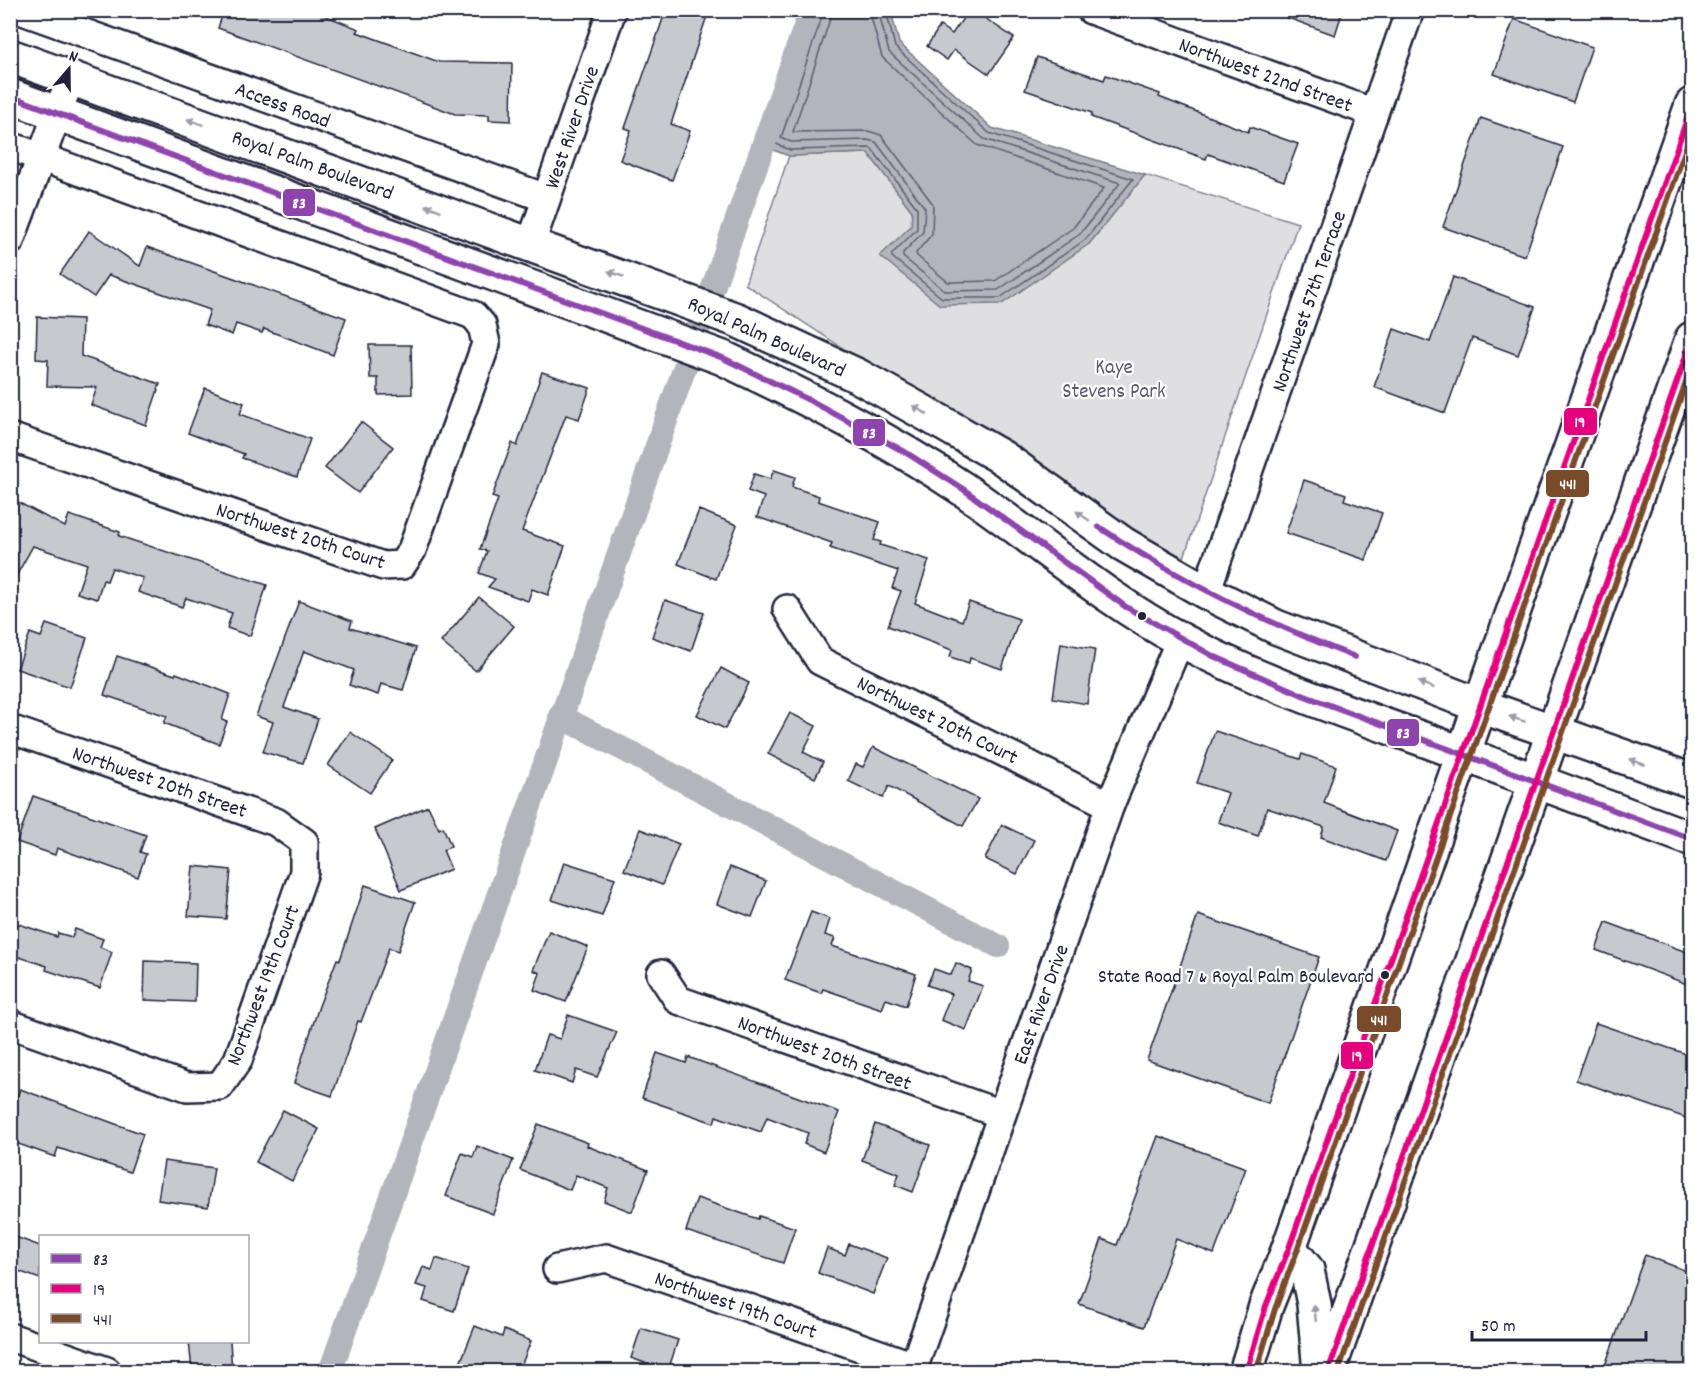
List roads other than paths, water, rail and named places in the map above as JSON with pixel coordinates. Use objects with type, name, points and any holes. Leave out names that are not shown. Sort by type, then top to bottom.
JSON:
[{"type":"main road","name":"Royal Palm Boulevard","points":[[10,56],[531,243],[737,320],[858,376],[1003,458],[1123,544],[1206,592],[1276,627],[1481,706],[1692,781]]},
{"type":"main road","name":"Royal Palm Boulevard","points":[[10,96],[658,332],[723,358],[879,437],[962,489],[1103,592],[1180,640],[1260,677],[1692,839]]},
{"type":"main road","points":[[1246,1371],[1266,1306],[1289,1248],[1692,105]]},
{"type":"main road","points":[[1328,1371],[1692,339]]},
{"type":"main road","points":[[1289,1248],[1307,1270],[1314,1304],[1320,1371]]},
{"type":"street","name":"Access Road","points":[[20,10],[546,198]]},
{"type":"street","name":"West River Drive","points":[[531,243],[612,10]]},
{"type":"street","name":"Northwest 22nd Street","points":[[1091,10],[1374,113]]},
{"type":"street","name":"Northwest 57th Terrace","points":[[1206,592],[1410,10]]},
{"type":"street","points":[[10,241],[70,76]]},
{"type":"street","points":[[10,147],[39,157]]},
{"type":"street","name":"Northwest 20th Court","points":[[10,437],[383,566],[402,566],[412,550],[486,344],[482,325],[473,315],[39,157]]},
{"type":"street","name":"Northwest 20th Court","points":[[787,609],[820,661],[1110,805]]},
{"type":"street","name":"East River Drive","points":[[913,1369],[1110,805],[1180,640]]},
{"type":"street","name":"Northwest 20th Street","points":[[10,729],[276,822],[304,842]]},
{"type":"street","name":"Northwest 19th Court","points":[[10,1024],[187,1087],[220,1086],[238,1059],[304,872],[304,842]]},
{"type":"street","name":"Northwest 20th Street","points":[[661,974],[678,1000],[1001,1114]]},
{"type":"street","name":"Northwest 19th Court","points":[[557,1269],[606,1258],[913,1369]]},
{"type":"street","points":[[10,1337],[107,1371]]},
{"type":"water","points":[[811,11],[891,11],[899,43],[992,128],[1145,175],[1089,244],[1002,304],[940,305],[880,256],[911,226],[912,211],[868,153],[789,156],[763,146]]},
{"type":"waterway","points":[[330,1372],[811,10]]},
{"type":"waterway","points":[[560,716],[998,946]]},
{"type":"place","name":"State Road 7 & Royal Palm Boulevard","points":[[1385,975]]},
{"type":"park label","name":"Kaye Stevens Park","points":[[1114,378]]}]
